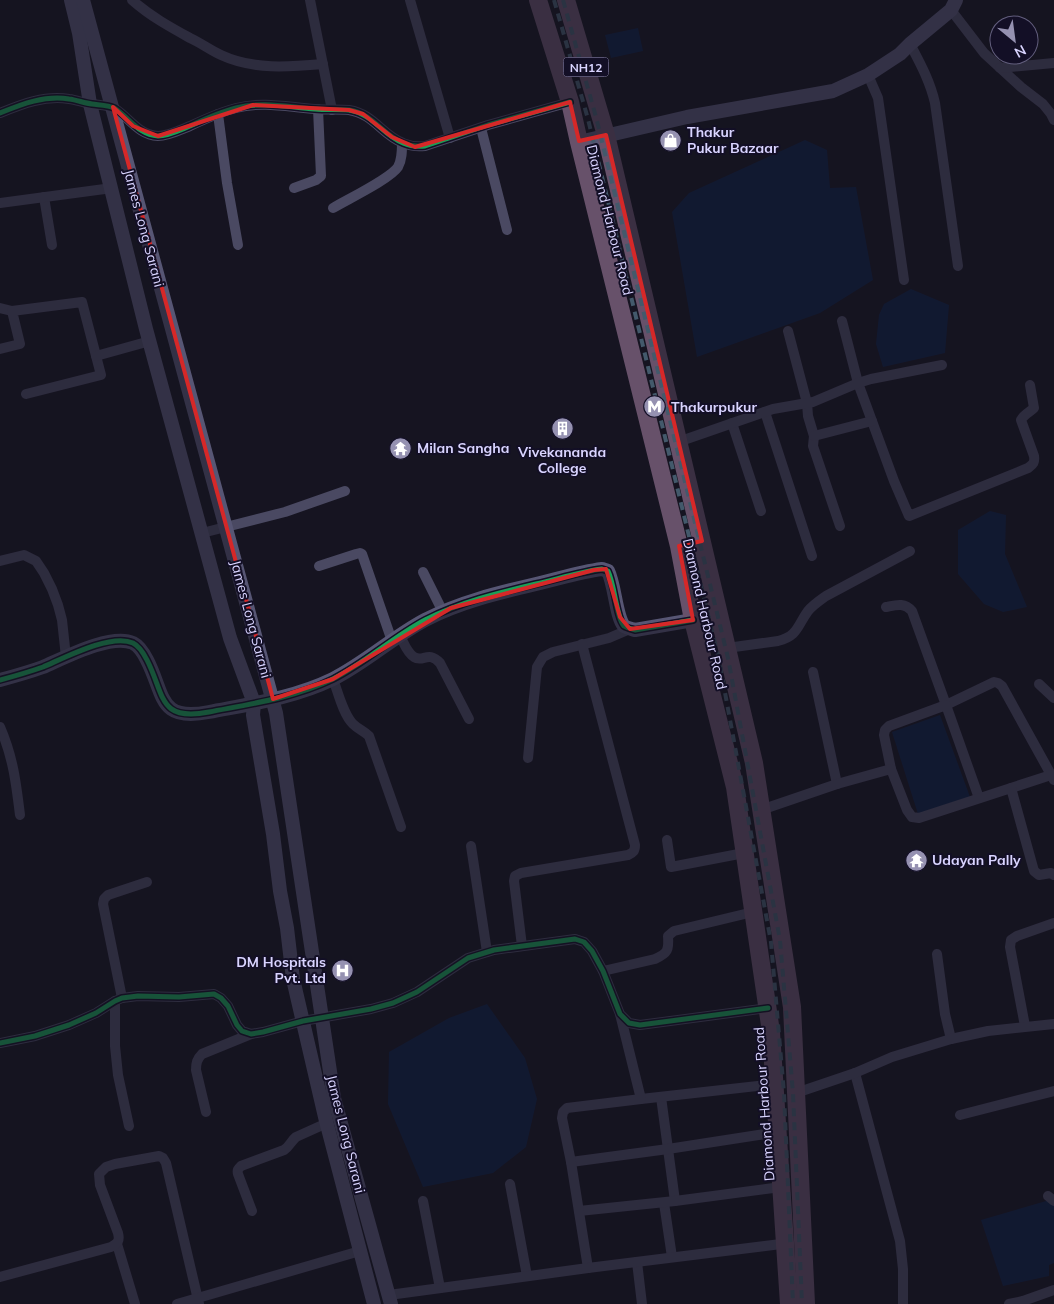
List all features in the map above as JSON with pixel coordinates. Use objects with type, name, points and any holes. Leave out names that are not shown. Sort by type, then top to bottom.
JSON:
[{"type":"highway","name":"Diamond Harbour Road","points":[[538,0],[570,102],[678,546],[693,620],[735,787],[771,1036],[789,1304]]},
{"type":"highway","name":"Diamond Harbour Road","points":[[566,0],[606,135],[754,763],[792,1007],[806,1304]]},
{"type":"highway","points":[[678,546],[702,541]]},
{"type":"highway","points":[[771,1036],[793,1035]]},
{"type":"main road","points":[[71,0],[79,33],[90,104],[150,341],[230,638],[254,703],[253,715],[273,834],[293,979],[327,1122],[373,1301],[390,1300]]},
{"type":"main road","name":"James Long Sarani","points":[[83,0],[273,700],[334,1098],[390,1300]]},
{"type":"main road","points":[[579,142],[687,117],[833,91],[868,75],[900,54],[954,5]]},
{"type":"main road","points":[[0,680],[20,675],[91,646],[122,641],[132,643],[142,652],[149,664],[162,698],[170,708],[180,714],[193,714],[273,700],[333,679],[353,668],[423,621],[473,600],[574,574],[602,569],[608,571],[611,578],[620,617],[624,626],[635,630],[693,620]]},
{"type":"street","points":[[132,0],[155,18],[221,55],[234,60],[276,67],[323,64]]},
{"type":"street","points":[[310,0],[332,110]]},
{"type":"street","points":[[410,0],[450,138]]},
{"type":"street","points":[[954,5],[984,53],[1021,87],[1043,104],[1054,120]]},
{"type":"street","points":[[910,44],[926,74],[935,103],[958,266]]},
{"type":"street","points":[[1000,68],[1054,63]]},
{"type":"street","points":[[868,75],[878,98],[904,280]]},
{"type":"street","points":[[0,113],[21,104],[42,99],[68,99],[113,107],[133,126],[146,133],[158,136],[173,133],[218,114],[253,104],[349,110],[363,114],[392,137],[402,143],[415,147],[425,146],[570,102]]},
{"type":"street","points":[[294,188],[316,180],[321,176],[318,109]]},
{"type":"street","points":[[218,114],[238,245]]},
{"type":"street","points":[[480,128],[507,230]]},
{"type":"street","points":[[333,208],[388,176],[397,168],[401,159],[402,143]]},
{"type":"street","points":[[0,203],[112,188]]},
{"type":"street","points":[[44,197],[52,244]]},
{"type":"street","points":[[0,308],[12,311],[82,302],[101,375],[26,394]]},
{"type":"street","points":[[0,349],[20,344],[12,311]]},
{"type":"street","points":[[842,321],[858,382],[894,481],[909,516],[1028,468],[1033,464],[1035,461],[1034,456],[1021,420],[1023,416],[1034,408],[1030,385]]},
{"type":"street","points":[[788,331],[807,403],[808,416],[814,436],[813,446],[840,526]]},
{"type":"street","points":[[96,356],[150,341]]},
{"type":"street","points":[[678,442],[766,412],[807,403],[858,382],[942,365]]},
{"type":"street","points":[[766,412],[812,556]]},
{"type":"street","points":[[814,436],[872,421]]},
{"type":"street","points":[[732,423],[760,511]]},
{"type":"street","points":[[202,532],[285,512],[345,491]]},
{"type":"street","points":[[727,648],[786,640],[792,636],[815,603],[910,551]]},
{"type":"street","points":[[319,566],[356,554],[362,554],[396,639],[413,657],[431,657],[440,663],[469,719]]},
{"type":"street","points":[[0,561],[24,555],[36,561],[44,573],[58,604],[62,620],[66,657]]},
{"type":"street","points":[[423,572],[443,612]]},
{"type":"street","points":[[886,607],[904,604],[912,610],[978,798]]},
{"type":"street","points":[[528,758],[537,667],[543,657],[553,652],[609,638],[630,629]]},
{"type":"street","points":[[522,946],[515,876],[521,873],[628,855],[635,850],[582,644]]},
{"type":"street","points":[[813,672],[837,784]]},
{"type":"street","points":[[333,679],[352,723],[365,731],[369,736],[400,827]]},
{"type":"street","points":[[994,682],[1002,686],[1053,777],[978,798],[920,818],[912,817],[907,810],[891,769],[884,735],[885,730],[889,726],[946,705],[994,682]]},
{"type":"street","points":[[1040,684],[1054,698]]},
{"type":"street","points":[[0,727],[16,776],[20,815]]},
{"type":"street","points":[[761,810],[837,784],[891,769]]},
{"type":"street","points":[[1011,788],[1034,871],[1039,875],[1051,873],[1054,875]]},
{"type":"street","points":[[667,840],[671,867],[744,853]]},
{"type":"street","points":[[471,846],[487,952]]},
{"type":"street","points":[[129,1126],[114,1046],[119,1000],[103,904],[104,899],[108,896],[147,882]]},
{"type":"street","points":[[603,971],[661,956],[668,948],[668,936],[674,931],[753,912]]},
{"type":"street","points":[[1025,1026],[1010,947],[1011,940],[1017,936],[1054,923]]},
{"type":"street","points":[[206,1112],[196,1070],[198,1058],[202,1054],[251,1034],[303,1021],[394,1003],[417,992],[468,958],[487,952],[575,939],[584,942],[592,951],[603,971],[620,1014],[641,1099]]},
{"type":"street","points":[[937,954],[951,1039]]},
{"type":"street","points":[[0,1044],[35,1036],[69,1025],[119,1000],[138,996],[179,997],[214,994],[221,998],[228,1006],[242,1031],[251,1034]]},
{"type":"street","points":[[620,1014],[629,1023],[640,1025],[768,1008]]},
{"type":"street","points":[[796,1093],[892,1057],[951,1039],[988,1031],[1054,1024]]},
{"type":"street","points":[[855,1072],[900,1242],[903,1270],[903,1304]]},
{"type":"street","points":[[588,1268],[562,1118],[563,1112],[567,1108],[775,1084]]},
{"type":"street","points":[[960,1115],[1054,1091]]},
{"type":"street","points":[[661,1097],[676,1201]]},
{"type":"street","points":[[252,1211],[238,1174],[239,1168],[284,1150],[296,1137],[327,1122]]},
{"type":"street","points":[[571,1162],[778,1132]]},
{"type":"street","points":[[135,1304],[117,1244],[119,1239],[118,1233],[100,1185],[99,1174],[106,1167],[115,1164],[159,1156],[166,1163],[199,1301]]},
{"type":"street","points":[[510,1184],[526,1276]]},
{"type":"street","points":[[579,1211],[664,1203],[781,1187]]},
{"type":"street","points":[[422,1201],[440,1288]]},
{"type":"street","points":[[664,1203],[672,1257]]},
{"type":"street","points":[[390,1300],[440,1288],[672,1257],[803,1242]]},
{"type":"street","points":[[0,1277],[117,1244]]},
{"type":"street","points":[[177,1304],[199,1301],[360,1251]]},
{"type":"street","points":[[637,1262],[642,1304]]},
{"type":"street","points":[[1009,1304],[1034,1301],[1054,1290]]},
{"type":"highlighted area","points":[[570,102],[579,141],[606,135],[702,541],[679,546],[693,620],[630,629],[620,617],[606,569],[594,570],[451,608],[333,679],[273,699],[113,107],[133,126],[158,136],[253,105],[349,110],[363,114],[392,137],[415,147]]},
{"type":"water","points":[[638,28],[643,51],[611,58],[605,35]]},
{"type":"water","points":[[805,140],[827,150],[830,188],[856,187],[873,280],[820,313],[697,357],[672,212],[689,193]]},
{"type":"water","points":[[911,289],[949,305],[945,353],[883,367],[876,344],[879,315],[884,304]]},
{"type":"water","points":[[990,511],[1006,515],[1005,554],[1027,607],[1003,612],[984,604],[958,574],[958,530]]},
{"type":"water","points":[[940,715],[970,797],[918,814],[892,732]]},
{"type":"water","points":[[487,1004],[525,1058],[537,1099],[526,1147],[493,1173],[423,1187],[388,1104],[389,1052],[449,1018]]},
{"type":"water","points":[[1053,1199],[1054,1263],[1049,1265],[1049,1276],[1003,1286],[981,1220]]},
{"type":"railway","points":[[554,0],[588,119],[719,660],[771,942],[784,1093],[793,1304]]},
{"type":"railway","points":[[563,0],[596,117],[728,658],[780,940],[793,1093],[802,1304]]},
{"type":"cycle path","points":[[0,113],[42,99],[69,99],[114,108],[139,129],[158,136],[166,135],[218,114],[246,106],[275,105],[349,110],[358,112],[372,120],[389,135],[408,145],[425,146],[488,125],[570,102]]},
{"type":"cycle path","points":[[0,680],[43,667],[100,644],[124,641],[135,644],[143,653],[161,694],[172,709],[180,713],[192,714],[209,712],[272,700],[318,686],[345,673],[425,620],[452,608],[508,591],[602,569],[608,571],[619,616],[625,627],[635,630],[693,620]]},
{"type":"cycle path","points":[[0,1043],[35,1036],[69,1025],[96,1013],[122,998],[138,996],[179,997],[214,994],[221,998],[228,1006],[242,1031],[251,1034],[263,1032],[303,1021],[371,1009],[393,1003],[417,992],[468,958],[494,950],[575,939],[584,942],[592,951],[603,971],[620,1014],[629,1023],[640,1025],[768,1008]]},
{"type":"place","name":"Thakur Pukur Bazaar","points":[[671,140]]},
{"type":"place","name":"Thakurpukur","points":[[655,407]]},
{"type":"place","name":"Vivekananda College","points":[[562,429]]},
{"type":"place","name":"Milan Sangha","points":[[401,448]]},
{"type":"place","name":"Udayan Pally","points":[[916,860]]},
{"type":"place","name":"DM Hospitals Pvt. Ltd","points":[[342,970]]}]
